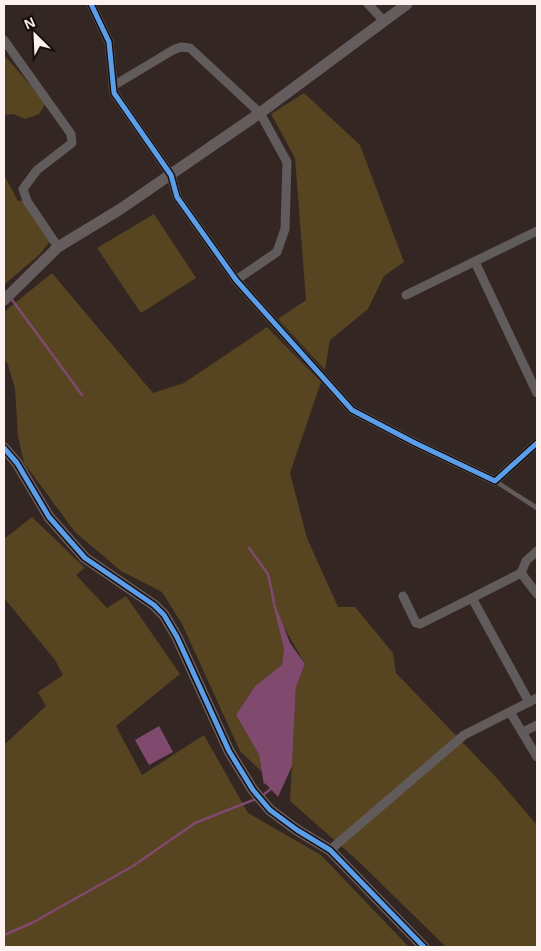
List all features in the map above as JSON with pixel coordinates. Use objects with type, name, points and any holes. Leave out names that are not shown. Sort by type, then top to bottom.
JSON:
[{"type":"street","points":[[91,4],[109,42],[114,93],[171,175],[177,197],[236,280],[352,410],[415,444],[495,481],[537,443]]},
{"type":"street","points":[[368,4],[383,20]]},
{"type":"street","points":[[4,300],[58,247],[119,210],[260,114],[383,20],[407,4]]},
{"type":"street","points":[[4,40],[71,134],[72,143],[37,170],[23,189],[27,201],[58,247]]},
{"type":"street","points":[[113,86],[173,50],[190,48],[260,114],[287,162],[285,229],[277,252],[236,280]]},
{"type":"street","points":[[406,295],[537,232]]},
{"type":"street","points":[[475,262],[537,393]]},
{"type":"street","points":[[4,448],[17,463],[49,517],[85,558],[154,605],[164,615],[177,637],[229,750],[261,800],[270,810],[297,830],[330,850],[424,947]]},
{"type":"street","points":[[403,596],[416,622],[420,624],[521,573],[526,561],[537,551]]},
{"type":"street","points":[[521,573],[537,594]]},
{"type":"street","points":[[330,850],[464,735],[533,700],[472,598]]},
{"type":"street","points":[[510,712],[537,757]]},
{"type":"street","points":[[523,732],[537,725]]},
{"type":"lane","points":[[495,481],[537,508]]},
{"type":"shaded area","points":[[4,55],[46,103],[39,114],[25,119],[13,114],[4,115]]},
{"type":"shaded area","points":[[304,93],[360,145],[404,262],[384,276],[368,309],[330,340],[325,370],[278,319],[306,300],[295,158],[271,114]]},
{"type":"shaded area","points":[[4,175],[18,201],[23,200],[51,240],[40,254],[4,285]]},
{"type":"shaded area","points":[[154,214],[196,278],[141,313],[97,248]]},
{"type":"shaded area","points":[[52,273],[153,393],[184,383],[267,327],[321,382],[290,473],[307,538],[338,607],[355,607],[393,653],[396,673],[494,775],[537,825],[537,947],[446,947],[357,860],[290,801],[296,687],[305,664],[277,615],[284,649],[282,666],[255,686],[236,715],[259,755],[262,772],[240,751],[182,624],[162,592],[121,571],[75,532],[24,463],[18,437],[15,389],[4,358],[4,312]]},
{"type":"shaded area","points":[[32,517],[85,568],[76,575],[107,608],[126,596],[180,674],[116,726],[142,775],[204,735],[248,813],[321,855],[409,947],[4,947],[4,745],[46,706],[38,692],[63,675],[55,660],[4,598],[4,539]]},
{"type":"shaded area","points":[[270,591],[290,643],[305,664],[296,687],[292,766],[278,797],[265,783],[264,785],[259,755],[236,715],[255,686],[282,665],[284,649]]},
{"type":"shaded area","points":[[159,726],[173,752],[149,765],[135,740]]},
{"type":"waterway","points":[[10,297],[82,395]]},
{"type":"waterway","points":[[249,548],[268,574],[274,602]]},
{"type":"waterway","points":[[263,795],[272,788]]},
{"type":"waterway","points":[[4,935],[32,923],[133,866],[195,823],[256,799]]},
{"type":"cycle path","points":[[91,4],[109,42],[114,93],[171,175],[177,197],[236,280],[352,410],[415,443],[495,481],[537,443]]},
{"type":"cycle path","points":[[4,448],[17,463],[49,517],[85,558],[154,605],[164,615],[177,637],[229,751],[253,790],[270,810],[297,830],[330,850],[424,947]]}]
